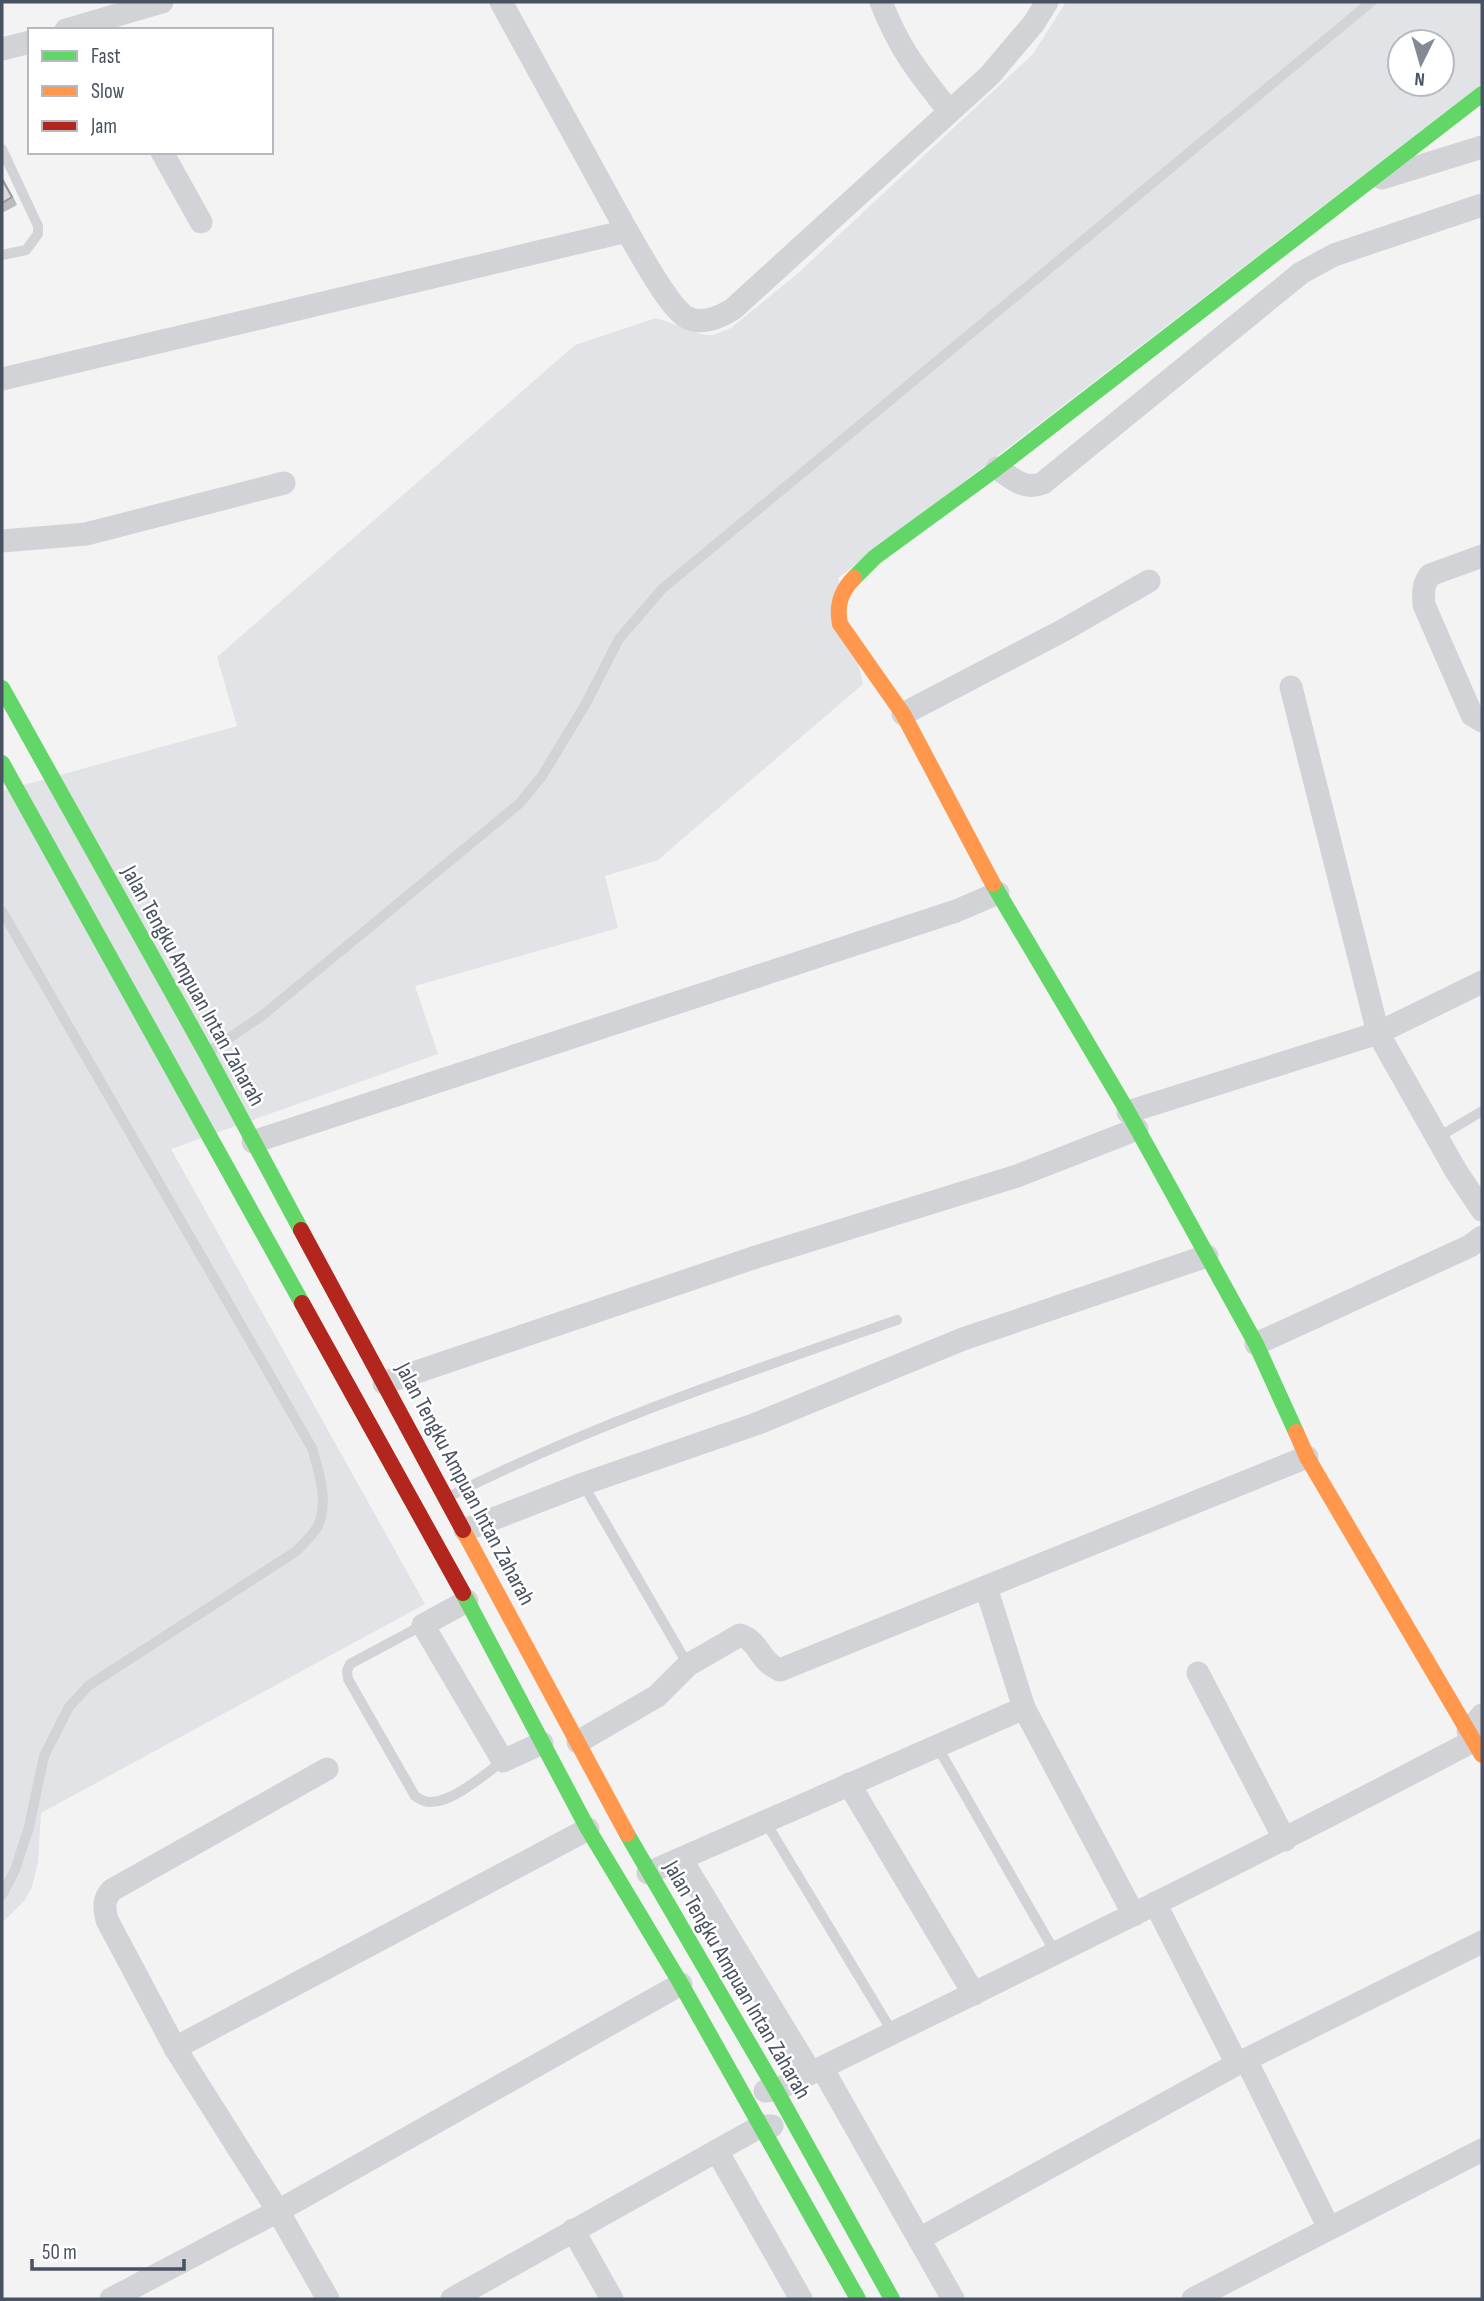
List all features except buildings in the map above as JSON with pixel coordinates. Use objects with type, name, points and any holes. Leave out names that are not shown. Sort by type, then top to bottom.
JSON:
[{"type":"main road","points":[[1476,1735],[1307,1457],[1256,1344],[1132,1120],[998,893],[903,714],[840,624],[838,614],[840,598],[846,586],[875,556],[997,468],[1482,94]]},
{"type":"main road","name":"Jalan Tengku Ampuan Intan Zaharah","points":[[2,688],[206,1053],[235,1148],[542,1743],[588,1829],[681,1984],[858,2299]]},
{"type":"main road","name":"Jalan Tengku Ampuan Intan Zaharah","points":[[2,763],[235,1148],[384,1383],[648,1873],[776,2090],[892,2299]]},
{"type":"street","points":[[91,26],[157,2]]},
{"type":"street","points":[[501,2],[626,231],[675,307],[687,317],[698,320],[720,317],[733,309],[990,75],[1034,23],[1046,2]]},
{"type":"street","points":[[881,2],[910,62],[949,111]]},
{"type":"street","points":[[2,49],[28,42]]},
{"type":"street","points":[[1367,183],[1482,147]]},
{"type":"street","points":[[163,154],[201,222]]},
{"type":"street","points":[[997,468],[1024,486],[1043,483],[1301,272],[1334,255],[1482,205]]},
{"type":"street","points":[[2,379],[626,231]]},
{"type":"street","points":[[2,541],[86,534],[284,483]]},
{"type":"street","points":[[1482,556],[1430,575],[1425,582],[1423,593],[1424,605],[1472,715],[1482,721]]},
{"type":"street","points":[[903,714],[1062,631],[1149,581]]},
{"type":"street","points":[[1291,687],[1378,1032],[1437,1138],[1482,1210]]},
{"type":"street","points":[[235,1148],[956,911],[998,893]]},
{"type":"street","points":[[384,1383],[756,1257],[1017,1176],[1132,1120],[1378,1032],[1482,982]]},
{"type":"street","points":[[1256,1344],[1470,1246],[1482,1237]]},
{"type":"street","points":[[465,1530],[583,1484],[756,1424],[963,1339],[1207,1256]]},
{"type":"street","points":[[578,1742],[657,1696],[688,1665],[740,1635],[749,1638],[769,1666],[780,1670],[1307,1457]]},
{"type":"street","points":[[986,1587],[1024,1708],[1134,1915]]},
{"type":"street","points":[[467,1601],[423,1625],[503,1761],[542,1743]]},
{"type":"street","points":[[1198,1673],[1285,1840]]},
{"type":"street","points":[[648,1873],[1024,1708]]},
{"type":"street","points":[[669,1964],[685,1974],[691,1982],[746,2084],[760,2092],[776,2090],[1285,1840],[1476,1735]]},
{"type":"street","points":[[327,1769],[107,1895],[104,1902],[107,1920],[175,2049],[278,2211],[328,2299]]},
{"type":"street","points":[[849,1784],[974,1994]]},
{"type":"street","points":[[175,2049],[588,1829]]},
{"type":"street","points":[[681,1859],[816,2071],[953,2299]]},
{"type":"street","points":[[1155,1903],[1329,2228]]},
{"type":"street","points":[[919,2239],[1241,2062],[1482,1942]]},
{"type":"street","points":[[111,2299],[278,2211],[681,1984]]},
{"type":"street","points":[[452,2299],[761,2126],[775,2126],[786,2132],[818,2167]]},
{"type":"street","points":[[717,2151],[801,2299]]},
{"type":"street","points":[[1193,2299],[1482,2151]]},
{"type":"street","points":[[573,2230],[612,2299]]},
{"type":"lane","points":[[206,1053],[263,1015],[520,803],[542,776],[578,717],[619,639],[662,589],[1371,2]]},
{"type":"lane","points":[[2,149],[38,226],[38,234],[26,250],[2,256]]},
{"type":"lane","points":[[2,911],[312,1448],[323,1500],[318,1526],[295,1552],[88,1686],[69,1707],[44,1755],[29,1827],[15,1870],[2,1895]]},
{"type":"lane","points":[[1437,1138],[1482,1111]]},
{"type":"lane","points":[[447,1497],[509,1466],[628,1415],[897,1320]]},
{"type":"lane","points":[[583,1484],[688,1665]]},
{"type":"lane","points":[[423,1625],[350,1664],[347,1671],[348,1679],[415,1796],[424,1802],[438,1801],[460,1791],[503,1761]]},
{"type":"lane","points":[[937,1746],[1056,1954]]},
{"type":"lane","points":[[765,1821],[893,2033]]},
{"type":"shaded area","points":[[1066,2],[1482,2],[1482,84],[838,578],[863,684],[658,860],[605,876],[618,928],[415,986],[438,1054],[171,1149],[425,1604],[41,1813],[38,1862],[32,1887],[25,1900],[2,1923],[2,791],[237,726],[217,657],[575,345],[656,318],[704,335],[713,335],[731,328],[797,274],[1033,54]]},
{"type":"traffic: fast","points":[[854,578],[875,557],[997,468],[1482,94]]},
{"type":"traffic: fast","points":[[2,688],[206,1053],[301,1230]]},
{"type":"traffic: fast","points":[[2,763],[302,1303]]},
{"type":"traffic: fast","points":[[993,884],[1128,1112],[1256,1344],[1296,1432]]},
{"type":"traffic: fast","points":[[463,1593],[588,1829],[681,1984],[858,2299]]},
{"type":"traffic: fast","points":[[627,1834],[776,2090],[892,2299]]},
{"type":"traffic: slow","points":[[854,578],[841,599],[840,624],[903,714],[993,884]]},
{"type":"traffic: slow","points":[[1296,1432],[1307,1457],[1482,1755]]},
{"type":"traffic: slow","points":[[463,1530],[627,1834]]},
{"type":"traffic: jam","points":[[301,1230],[463,1530]]},
{"type":"traffic: jam","points":[[302,1303],[463,1593]]}]
